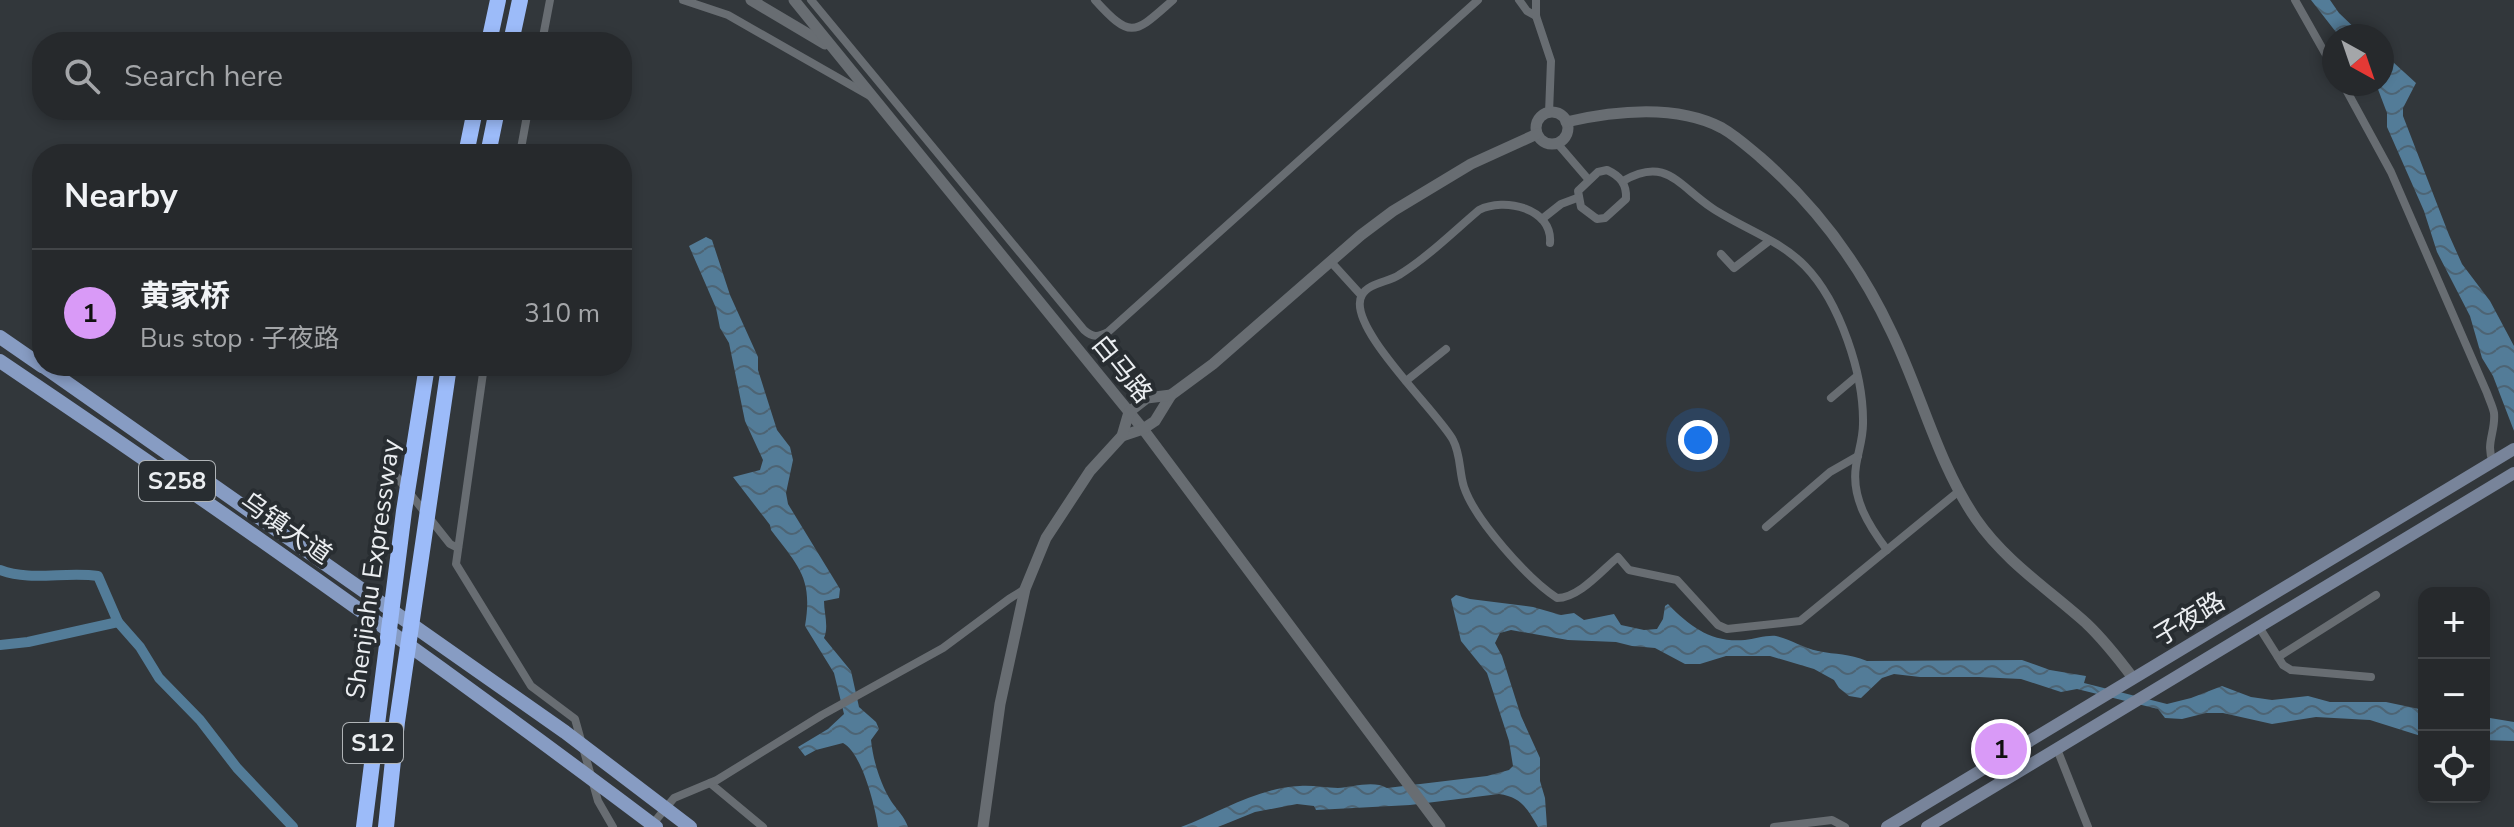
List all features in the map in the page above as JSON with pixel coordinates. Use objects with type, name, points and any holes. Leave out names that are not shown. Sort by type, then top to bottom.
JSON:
[{"type":"highway","points":[[491,32],[498,0]]},
{"type":"highway","points":[[513,32],[520,0]]},
{"type":"highway","points":[[468,144],[473,120]]},
{"type":"highway","points":[[490,144],[495,120]]},
{"type":"highway","name":"Shenjiahu Expressway","points":[[364,827],[404,511],[425,376]]},
{"type":"highway","name":"Shenjiahu Expressway","points":[[386,827],[397,722],[447,376]]},
{"type":"main road","name":"乌镇大道","points":[[0,337],[32,359]]},
{"type":"main road","name":"乌镇大道","points":[[0,361],[353,604],[653,827]]},
{"type":"main road","name":"乌镇大道","points":[[56,376],[552,722],[690,827]]},
{"type":"main road","name":"子夜路","points":[[1887,827],[2510,452]]},
{"type":"main road","name":"子夜路","points":[[1927,827],[2514,473]]},
{"type":"main road","points":[[2019,746],[2031,765]]},
{"type":"street","points":[[544,32],[550,0]]},
{"type":"street","points":[[683,0],[728,15],[872,97]]},
{"type":"street","points":[[751,0],[833,48]]},
{"type":"street","name":"白马路","points":[[794,0],[1143,429],[1440,827]]},
{"type":"street","points":[[811,0],[1084,330],[1091,336],[1099,337],[1478,0]]},
{"type":"street","points":[[1095,0],[1116,23],[1130,28],[1144,24],[1173,0]]},
{"type":"street","points":[[1519,0],[1527,11],[1536,16]]},
{"type":"street","points":[[1536,0],[1536,16],[1551,61],[1549,113]]},
{"type":"street","points":[[2295,0],[2322,48]]},
{"type":"street","points":[[2350,96],[2391,172],[2487,393],[2494,415],[2488,452],[2493,462]]},
{"type":"street","points":[[1557,143],[1567,133],[1566,122],[1559,114],[1549,113],[1539,118],[1537,134],[1543,142],[1557,143],[1588,179]]},
{"type":"street","points":[[1566,122],[1626,113],[1666,113],[1690,118],[1720,127],[1774,169],[1828,228],[1869,288],[1892,332],[1959,491],[1976,519],[1999,549],[2102,638],[2133,678]]},
{"type":"street","points":[[522,144],[526,120]]},
{"type":"street","points":[[1122,436],[1155,421],[1171,395],[1213,364],[1361,235],[1421,192],[1471,164],[1537,134]]},
{"type":"street","points":[[1607,170],[1623,181],[1626,199],[1605,218],[1589,216],[1581,207],[1578,191],[1598,172],[1607,170]]},
{"type":"street","points":[[1623,181],[1647,171],[1669,174],[1719,213],[1794,256],[1818,282],[1841,325],[1862,402],[1863,426],[1855,470],[1860,506],[1887,550]]},
{"type":"street","points":[[1542,219],[1561,204],[1577,198]]},
{"type":"street","points":[[1361,295],[1396,278],[1489,205],[1521,207],[1542,219],[1549,228],[1550,243]]},
{"type":"street","points":[[1721,254],[1734,268],[1769,241]]},
{"type":"street","points":[[1331,262],[1361,295],[1362,316],[1369,331],[1454,441],[1464,489],[1475,510],[1510,553],[1557,598],[1566,598],[1575,592],[1618,557],[1629,570],[1677,580],[1718,625],[1727,629],[1800,621],[1959,491]]},
{"type":"street","points":[[1406,381],[1446,349]]},
{"type":"street","points":[[483,376],[458,548],[458,571],[527,680],[543,697],[570,714],[578,723],[598,801],[613,827]]},
{"type":"street","points":[[1831,398],[1857,376]]},
{"type":"street","points":[[983,827],[1000,704],[1025,589],[1046,538],[1090,471],[1122,436],[1129,412],[1147,398],[1171,395]]},
{"type":"street","points":[[1766,527],[1830,472],[1858,456]]},
{"type":"street","points":[[384,466],[392,471],[450,544],[458,548]]},
{"type":"street","points":[[653,827],[674,798],[760,756],[822,715],[943,648],[1025,589]]},
{"type":"street","points":[[2278,657],[2376,595]]},
{"type":"street","points":[[2259,627],[2283,665],[2291,670],[2371,677]]},
{"type":"street","points":[[2057,749],[2088,827]]},
{"type":"street","points":[[710,783],[763,827]]},
{"type":"street","points":[[1774,827],[1832,820],[1845,827]]},
{"type":"water","points":[[2311,0],[2330,0],[2350,24],[2330,24]]},
{"type":"water","points":[[2394,63],[2416,83],[2403,108],[2403,116],[2449,235],[2462,264],[2490,301],[2514,346],[2514,431],[2493,376],[2482,358],[2470,316],[2437,252],[2424,211],[2387,127],[2387,113],[2381,96],[2394,96]]},
{"type":"water","points":[[706,237],[712,240],[730,295],[758,357],[758,370],[777,430],[790,447],[793,460],[786,493],[788,504],[840,589],[839,598],[824,601],[824,638],[851,671],[859,707],[876,722],[879,729],[871,740],[873,755],[887,794],[908,827],[878,827],[862,768],[843,743],[805,756],[798,747],[828,729],[844,714],[834,673],[805,626],[807,596],[802,574],[733,477],[760,470],[763,460],[745,421],[729,343],[720,328],[716,308],[689,246]]},
{"type":"water","points":[[1456,595],[1533,607],[1561,615],[1574,613],[1584,620],[1614,614],[1621,625],[1644,630],[1657,629],[1668,604],[1702,632],[1722,639],[1776,636],[1812,650],[1867,661],[2022,660],[2050,670],[2086,676],[2084,683],[2167,704],[2222,686],[2251,697],[2272,700],[2308,696],[2330,702],[2386,702],[2418,709],[2418,735],[2370,720],[2316,717],[2272,724],[2223,713],[2206,713],[2182,719],[2165,718],[2158,709],[2077,689],[2061,692],[2021,679],[1894,674],[1882,678],[1861,698],[1849,696],[1834,680],[1814,669],[1770,656],[1726,656],[1700,664],[1685,664],[1655,648],[1616,642],[1568,640],[1511,630],[1500,633],[1495,643],[1540,758],[1547,827],[1538,827],[1518,801],[1499,794],[1410,805],[1316,810],[1314,806],[1297,804],[1255,812],[1218,827],[1181,827],[1254,796],[1284,788],[1338,788],[1369,784],[1387,788],[1487,776],[1509,770],[1513,766],[1509,741],[1487,673],[1461,641],[1451,599]]},
{"type":"water","points":[[2490,718],[2514,722],[2514,741],[2490,740]]},
{"type":"waterway","points":[[0,570],[36,576],[98,576],[118,622],[140,647],[159,678],[200,720],[237,768],[293,827]]},
{"type":"waterway","points":[[0,645],[28,642],[118,622]]},
{"type":"place","name":"黄家桥","points":[[2001,749]]}]
